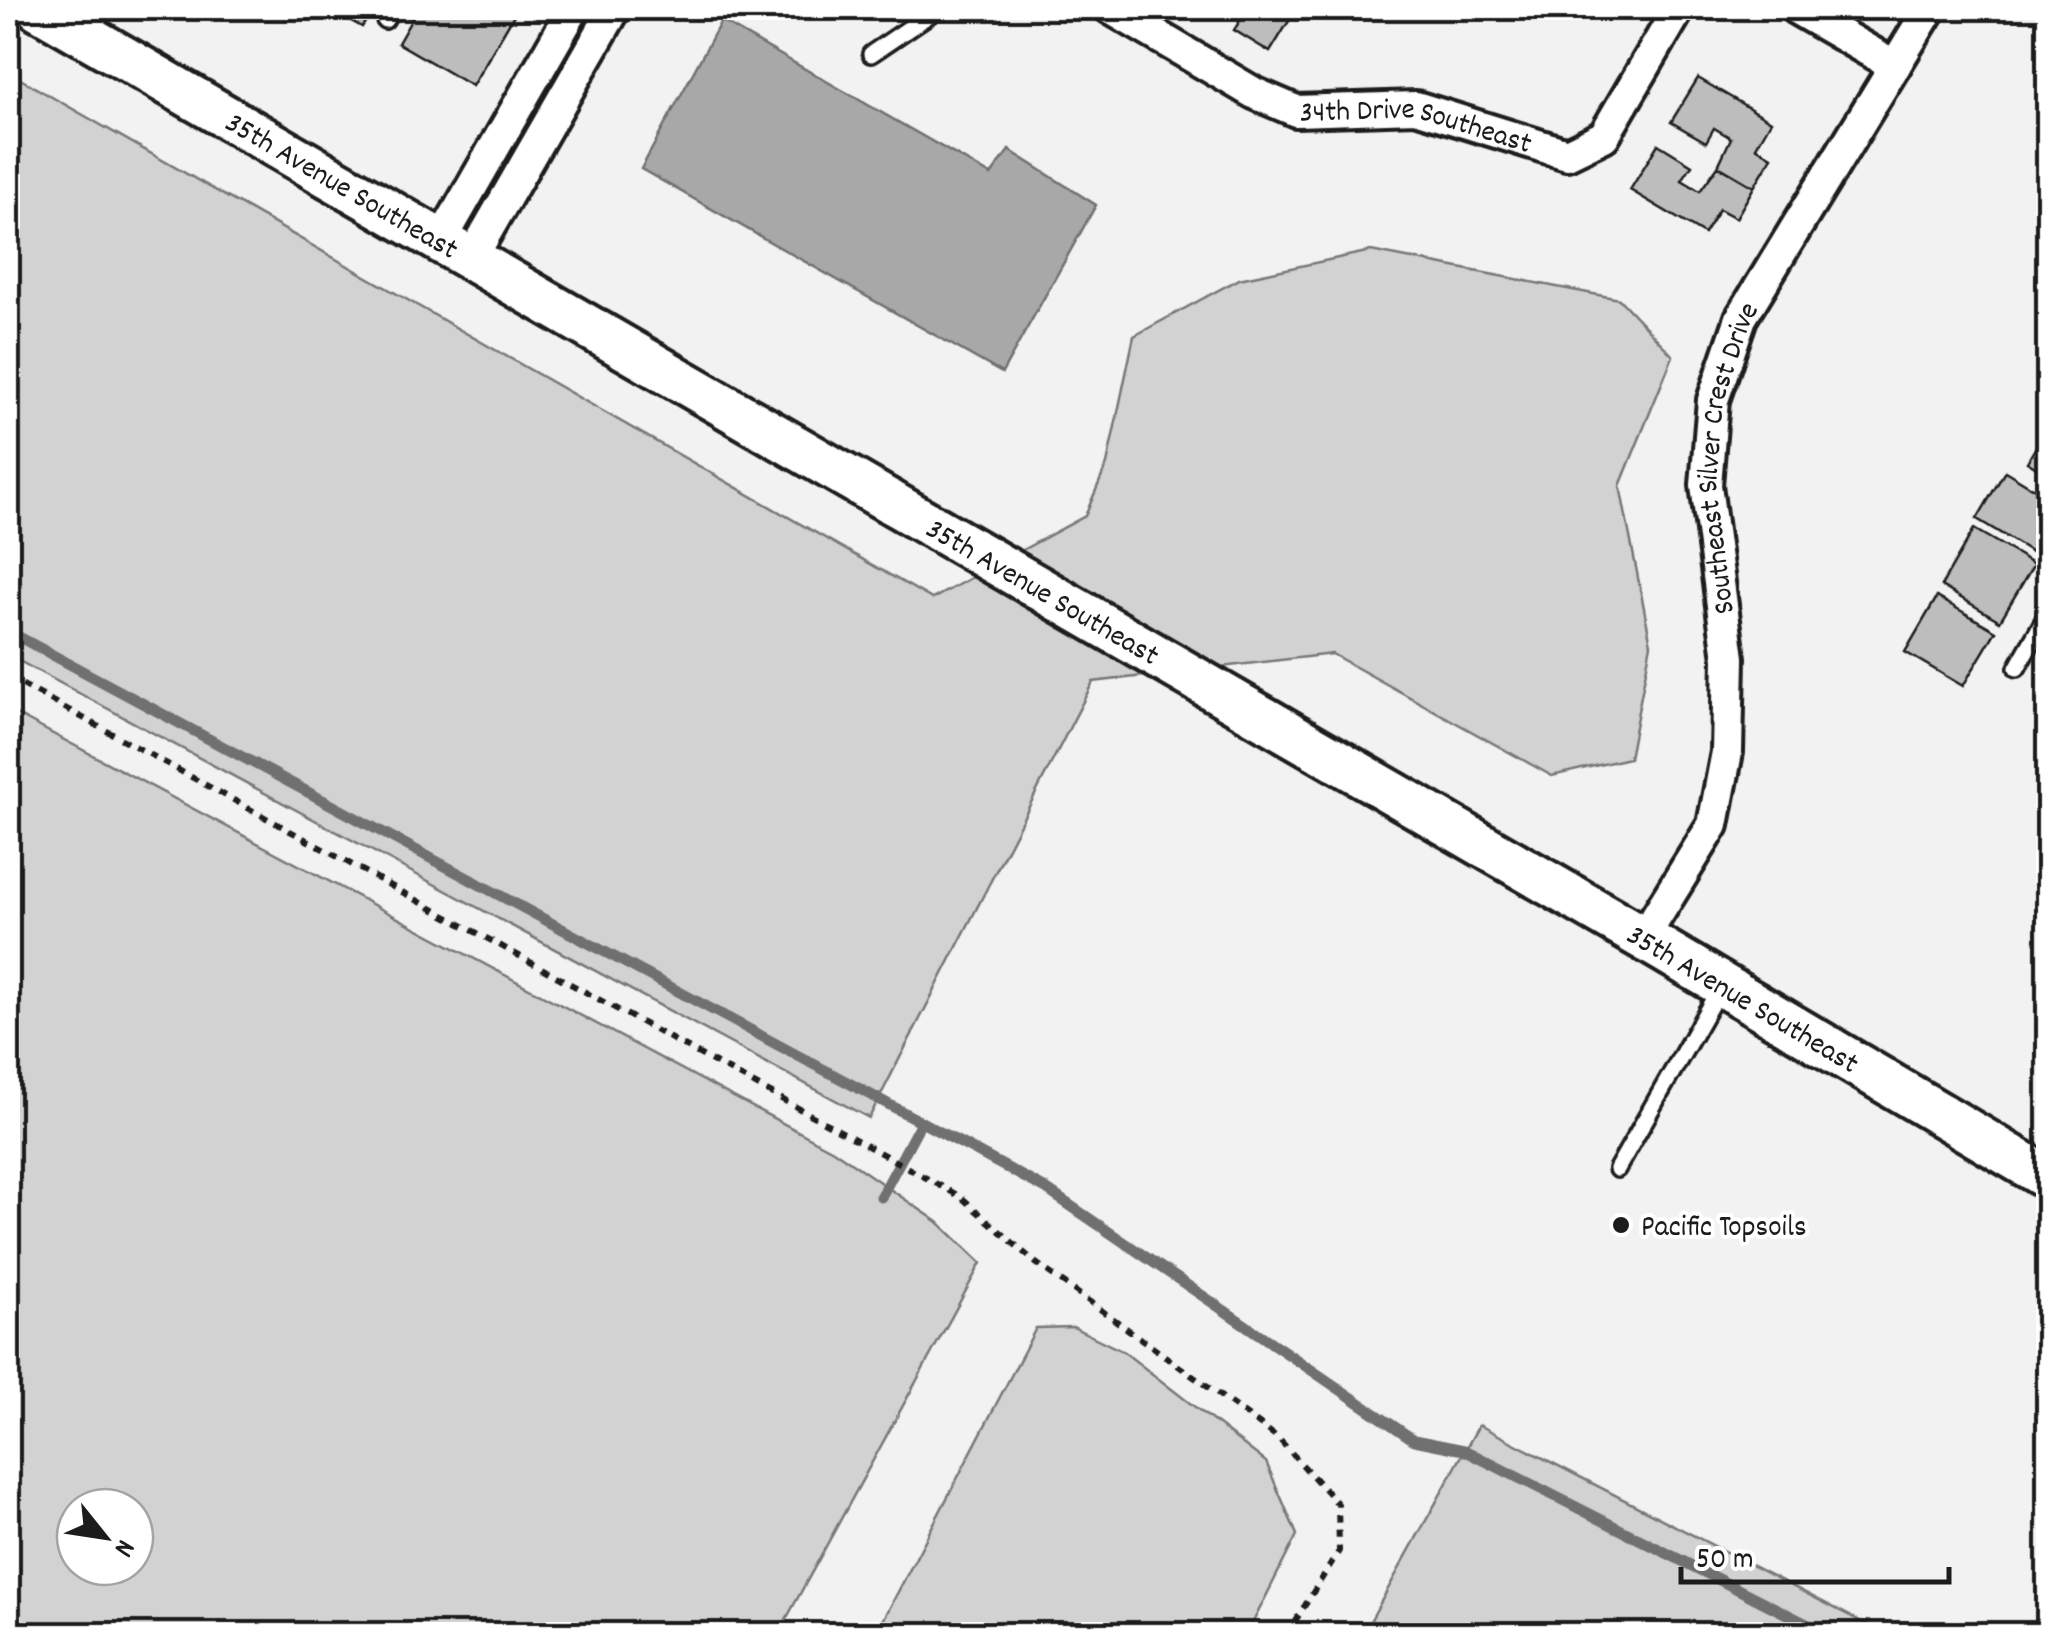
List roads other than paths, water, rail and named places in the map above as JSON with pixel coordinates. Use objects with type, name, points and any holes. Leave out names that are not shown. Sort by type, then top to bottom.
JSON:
[{"type":"street","name":"35th Avenue Southeast","points":[[38,8],[1643,938],[2048,1178]]},
{"type":"street","points":[[457,248],[574,8]]},
{"type":"street","points":[[457,248],[615,8]]},
{"type":"street","name":"34th Drive Southeast","points":[[1110,8],[1254,93],[1296,111],[1416,107],[1567,154],[1604,136],[1679,8]]},
{"type":"street","points":[[1796,8],[1894,66]]},
{"type":"street","name":"Southeast Silver Crest Drive","points":[[1643,938],[1713,825],[1727,752],[1728,658],[1706,485],[1713,400],[1741,318],[1930,8]]},
{"type":"lane","points":[[871,54],[939,8]]},
{"type":"lane","points":[[2018,668],[2048,613]]},
{"type":"lane","points":[[1616,1168],[1722,984]]},
{"type":"waterway","points":[[8,631],[1046,1189],[1414,1440],[1464,1450],[1826,1634]]},
{"type":"waterway","points":[[881,1197],[921,1122]]},
{"type":"place","name":"Pacific Topsoils","points":[[1621,1225]]}]
